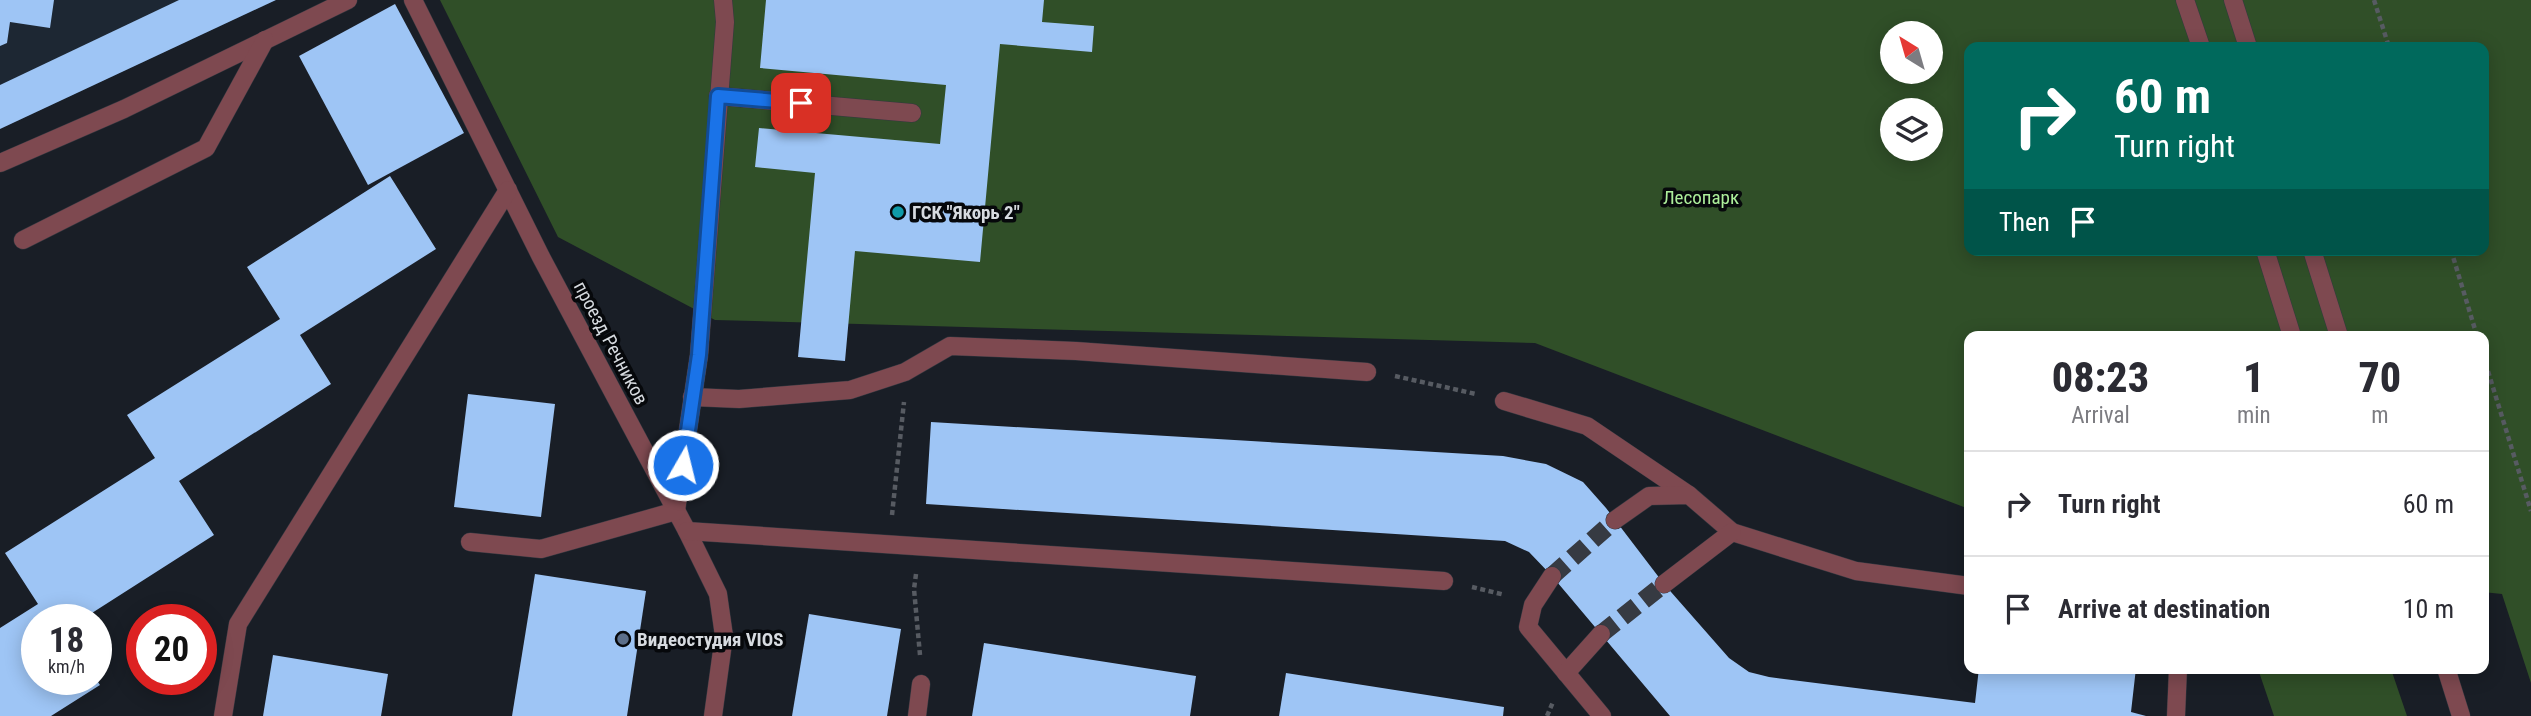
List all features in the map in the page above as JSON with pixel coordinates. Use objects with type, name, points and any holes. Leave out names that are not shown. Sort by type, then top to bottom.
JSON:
[{"type":"street","points":[[0,163],[124,109],[348,0]]},
{"type":"street","name":"проезд Речников","points":[[413,0],[508,190],[718,594],[724,636],[713,716]]},
{"type":"street","points":[[470,542],[541,549],[676,511],[699,355],[725,22],[723,0]]},
{"type":"street","points":[[2186,0],[2199,42]]},
{"type":"street","points":[[2233,0],[2246,42]]},
{"type":"street","points":[[23,240],[206,148],[265,40]]},
{"type":"street","points":[[718,96],[912,113]]},
{"type":"street","points":[[223,716],[238,624],[508,190]]},
{"type":"street","points":[[2267,256],[2290,331]]},
{"type":"street","points":[[2314,256],[2337,331]]},
{"type":"street","points":[[692,397],[739,399],[850,390],[905,372],[950,346],[1076,351],[1367,372]]},
{"type":"street","points":[[1504,401],[1587,426],[1689,495],[1732,532],[1856,571],[1964,585]]},
{"type":"street","points":[[1615,520],[1649,496],[1689,495]]},
{"type":"street","points":[[687,531],[1444,581]]},
{"type":"street","points":[[1664,584],[1732,532]]},
{"type":"street","points":[[1552,576],[1533,605],[1528,627],[1602,716]]},
{"type":"street","points":[[1566,673],[1601,634]]},
{"type":"street","points":[[2176,716],[2178,674]]},
{"type":"street","points":[[2448,674],[2461,716]]},
{"type":"street","points":[[917,716],[921,684]]},
{"type":"path","points":[[2374,0],[2387,42]]},
{"type":"path","points":[[2453,256],[2475,331]]},
{"type":"path","points":[[1367,372],[1437,384],[1504,401]]},
{"type":"path","points":[[2489,374],[2531,511]]},
{"type":"path","points":[[895,494],[903,416]]},
{"type":"path","points":[[914,589],[919,638]]},
{"type":"shaded area","points":[[0,0],[276,0],[0,129]]},
{"type":"green space","name":"Лесопарк","points":[[440,0],[2531,0],[2531,683],[2502,594],[2489,593],[2489,331],[1964,331],[1964,507],[1535,343],[715,320],[558,237]]},
{"type":"green space","points":[[2260,674],[2393,674],[2407,716],[2274,716]]},
{"type":"building","points":[[0,0],[54,0],[50,28],[10,22],[7,43],[0,46]]},
{"type":"building","points":[[179,0],[276,0],[0,129],[0,85]]},
{"type":"building","name":"ГСК \"Якорь 2\"","points":[[766,0],[1044,0],[1042,22],[1094,26],[1092,52],[1000,44],[980,262],[855,251],[845,361],[798,357],[815,173],[755,167],[759,128],[940,144],[946,85],[760,68]]},
{"type":"building","points":[[395,4],[464,133],[368,185],[299,56]]},
{"type":"building","points":[[390,176],[436,249],[300,335],[331,384],[179,481],[214,535],[106,604],[38,604],[5,553],[155,458],[127,415],[280,319],[247,267]]},
{"type":"building","points":[[468,394],[555,404],[541,517],[454,507]]},
{"type":"building","points":[[931,422],[1503,456],[1546,464],[1583,482],[1664,584],[1729,658],[1749,672],[1769,677],[1975,703],[1978,674],[2135,674],[2131,712],[2146,716],[1670,716],[1552,576],[1529,552],[1505,541],[926,504]]},
{"type":"building","points":[[535,574],[646,591],[627,716],[512,716]]},
{"type":"building","points":[[809,614],[901,629],[887,716],[792,716]]},
{"type":"building","points":[[21,615],[21,695],[84,695],[51,716],[0,716],[0,628]]},
{"type":"building","points":[[984,643],[1196,676],[1190,716],[972,716]]},
{"type":"building","points":[[273,655],[388,674],[381,716],[263,716]]},
{"type":"building","points":[[1286,673],[1504,707],[1503,716],[1279,716]]},
{"type":"tunnel","points":[[1552,576],[1615,520]]},
{"type":"tunnel","points":[[1601,634],[1664,584]]},
{"type":"place","name":"ГСК \"Якорь 2\"","points":[[898,212]]},
{"type":"place","name":"Видеостудия VIOS","points":[[623,639]]},
{"type":"route","points":[[683,465],[699,355],[718,96],[801,103]]}]
